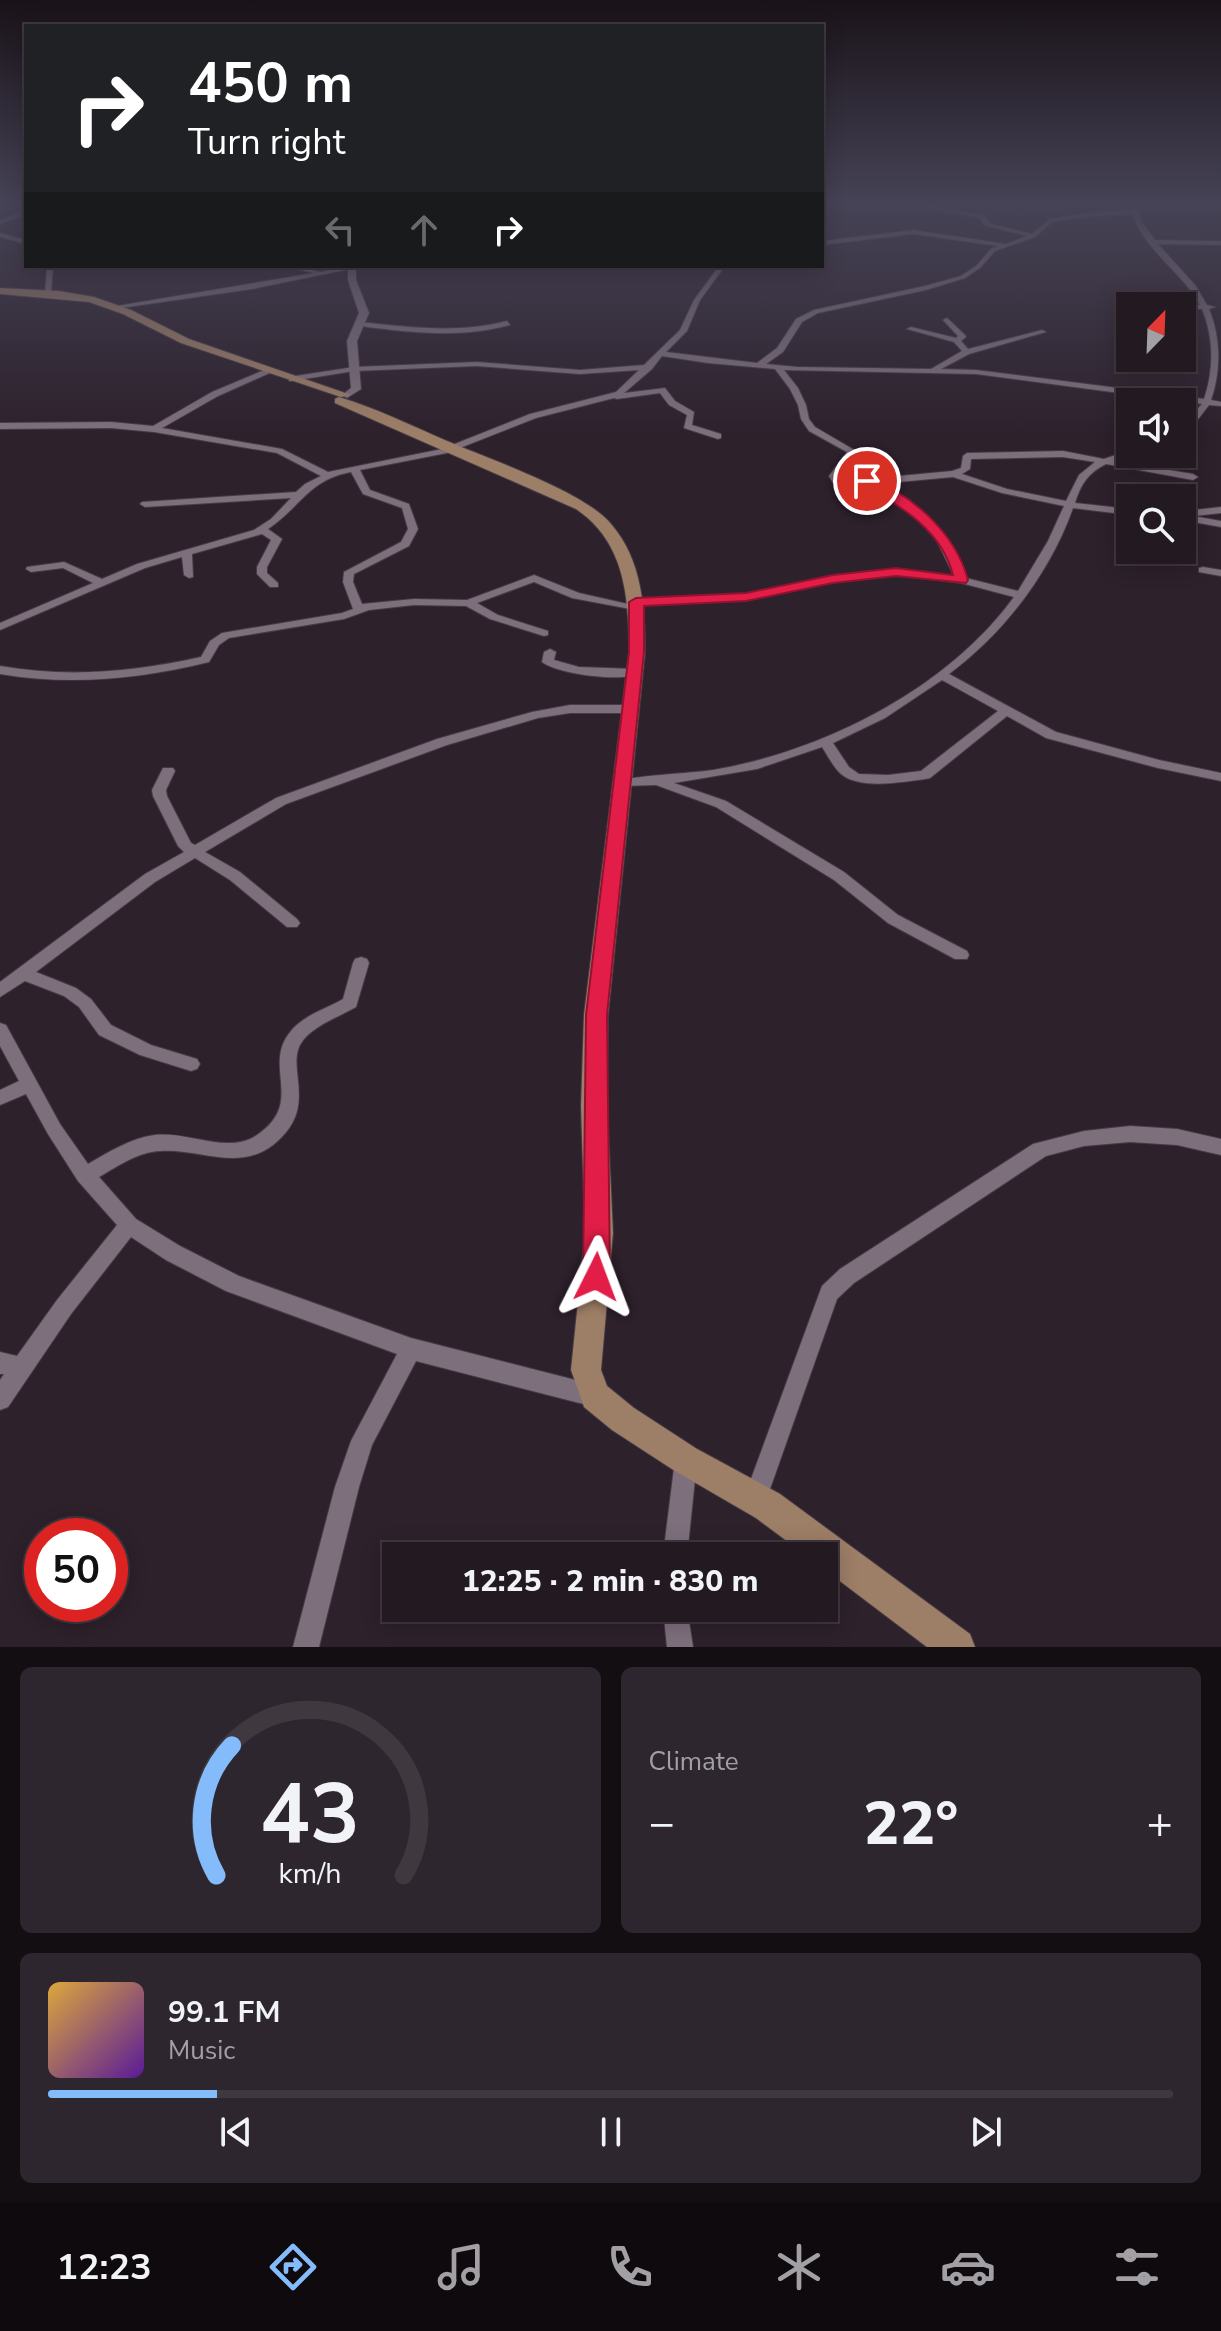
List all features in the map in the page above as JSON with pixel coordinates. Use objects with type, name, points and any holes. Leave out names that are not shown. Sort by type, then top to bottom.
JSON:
[{"type":"main road","points":[[0,291],[77,296],[114,307],[171,335],[347,396],[396,424],[553,493],[599,519],[617,544],[632,578],[636,606],[634,673],[596,1015],[594,1106],[599,1233],[586,1370],[595,1396],[623,1419],[686,1460],[756,1498],[957,1647]]},
{"type":"street","points":[[48,293],[49,278]]},
{"type":"street","points":[[114,307],[300,278]]},
{"type":"street","points":[[347,396],[354,369],[352,341],[364,313],[352,278]]},
{"type":"street","points":[[609,398],[629,386],[683,331],[697,300],[713,278]]},
{"type":"street","points":[[758,366],[780,350],[799,321],[816,311],[959,278]]},
{"type":"street","points":[[1190,278],[1212,307],[1220,350],[1209,403],[1196,416]]},
{"type":"street","points":[[1196,307],[1221,305]]},
{"type":"street","points":[[947,320],[962,337],[957,340]]},
{"type":"street","points":[[359,324],[456,332],[507,323]]},
{"type":"street","points":[[911,329],[957,340],[966,352]]},
{"type":"street","points":[[935,370],[936,366],[966,352],[1042,332]]},
{"type":"street","points":[[663,354],[758,366],[995,374],[1221,404]]},
{"type":"street","points":[[296,380],[354,369],[477,364],[600,372],[686,357]]},
{"type":"street","points":[[777,367],[794,388],[812,429],[852,451],[834,476],[836,481],[954,474],[965,469],[966,457],[972,455],[1063,454],[1193,477]]},
{"type":"street","points":[[154,429],[215,394],[269,370]]},
{"type":"street","points":[[0,627],[99,582],[262,530],[308,486],[326,475],[454,448],[533,416],[609,398],[662,390],[672,403],[691,414],[687,426],[718,436]]},
{"type":"street","points":[[0,426],[111,425],[154,429],[279,451],[326,475]]},
{"type":"street","points":[[624,782],[731,770],[826,743],[891,711],[941,675],[1003,620],[1070,505],[1083,476],[1116,458]]},
{"type":"street","points":[[354,468],[366,492],[406,506],[413,529],[405,544],[394,552],[349,572],[348,582],[355,607],[364,609]]},
{"type":"street","points":[[954,474],[1005,491],[1070,505],[1116,510]]},
{"type":"street","points":[[867,481],[907,505],[929,523],[956,560],[961,580]]},
{"type":"street","points":[[145,504],[301,495]]},
{"type":"street","points":[[1196,514],[1221,510]]},
{"type":"street","points":[[1196,520],[1221,524]]},
{"type":"street","points":[[262,530],[277,539],[262,567],[265,580],[274,585]]},
{"type":"street","points":[[187,552],[189,575]]},
{"type":"street","points":[[31,569],[64,565],[99,582]]},
{"type":"street","points":[[1203,570],[1221,573]]},
{"type":"street","points":[[0,670],[55,679],[187,664],[205,660],[210,656],[214,643],[226,635],[414,602],[468,603],[534,578],[576,596],[636,606],[746,597],[833,579],[896,572],[961,580],[1020,595]]},
{"type":"street","points":[[468,603],[494,617],[544,633]]},
{"type":"street","points":[[550,652],[548,662],[555,665],[583,671],[634,673]]},
{"type":"street","points":[[941,675],[1051,735],[1158,764],[1221,777]]},
{"type":"street","points":[[0,991],[150,878],[281,801],[442,742],[536,715],[570,709],[630,709]]},
{"type":"street","points":[[826,743],[844,770],[856,778],[925,775],[1005,712]]},
{"type":"street","points":[[168,771],[159,790],[160,796],[172,825],[192,853],[235,876],[292,923]]},
{"type":"street","points":[[654,781],[721,804],[839,876],[893,919],[961,955]]},
{"type":"street","points":[[85,1175],[153,1143],[176,1141],[237,1152],[252,1149],[269,1138],[290,1111],[295,1095],[288,1052],[295,1037],[306,1027],[350,1003],[361,963]]},
{"type":"street","points":[[23,974],[70,992],[85,1003],[105,1030],[146,1050],[191,1064]]},
{"type":"street","points":[[0,1030],[54,1129],[85,1175],[129,1225],[173,1253],[233,1284],[411,1349],[595,1396]]},
{"type":"street","points":[[0,1098],[30,1084]]},
{"type":"street","points":[[756,1498],[829,1293],[847,1276],[1040,1150],[1065,1141],[1163,1135],[1192,1138],[1221,1147]]},
{"type":"street","points":[[0,1399],[11,1365],[64,1307],[129,1225]]},
{"type":"street","points":[[306,1647],[342,1502],[362,1441],[411,1349]]},
{"type":"street","points":[[677,1542],[686,1460]]},
{"type":"street","points":[[677,1622],[680,1647]]},
{"type":"route","points":[[596,1277],[599,1233],[594,1106],[596,1015],[613,888],[637,652],[636,602],[746,597],[833,579],[896,572],[961,580],[956,560],[929,523],[907,505],[867,481]]}]
